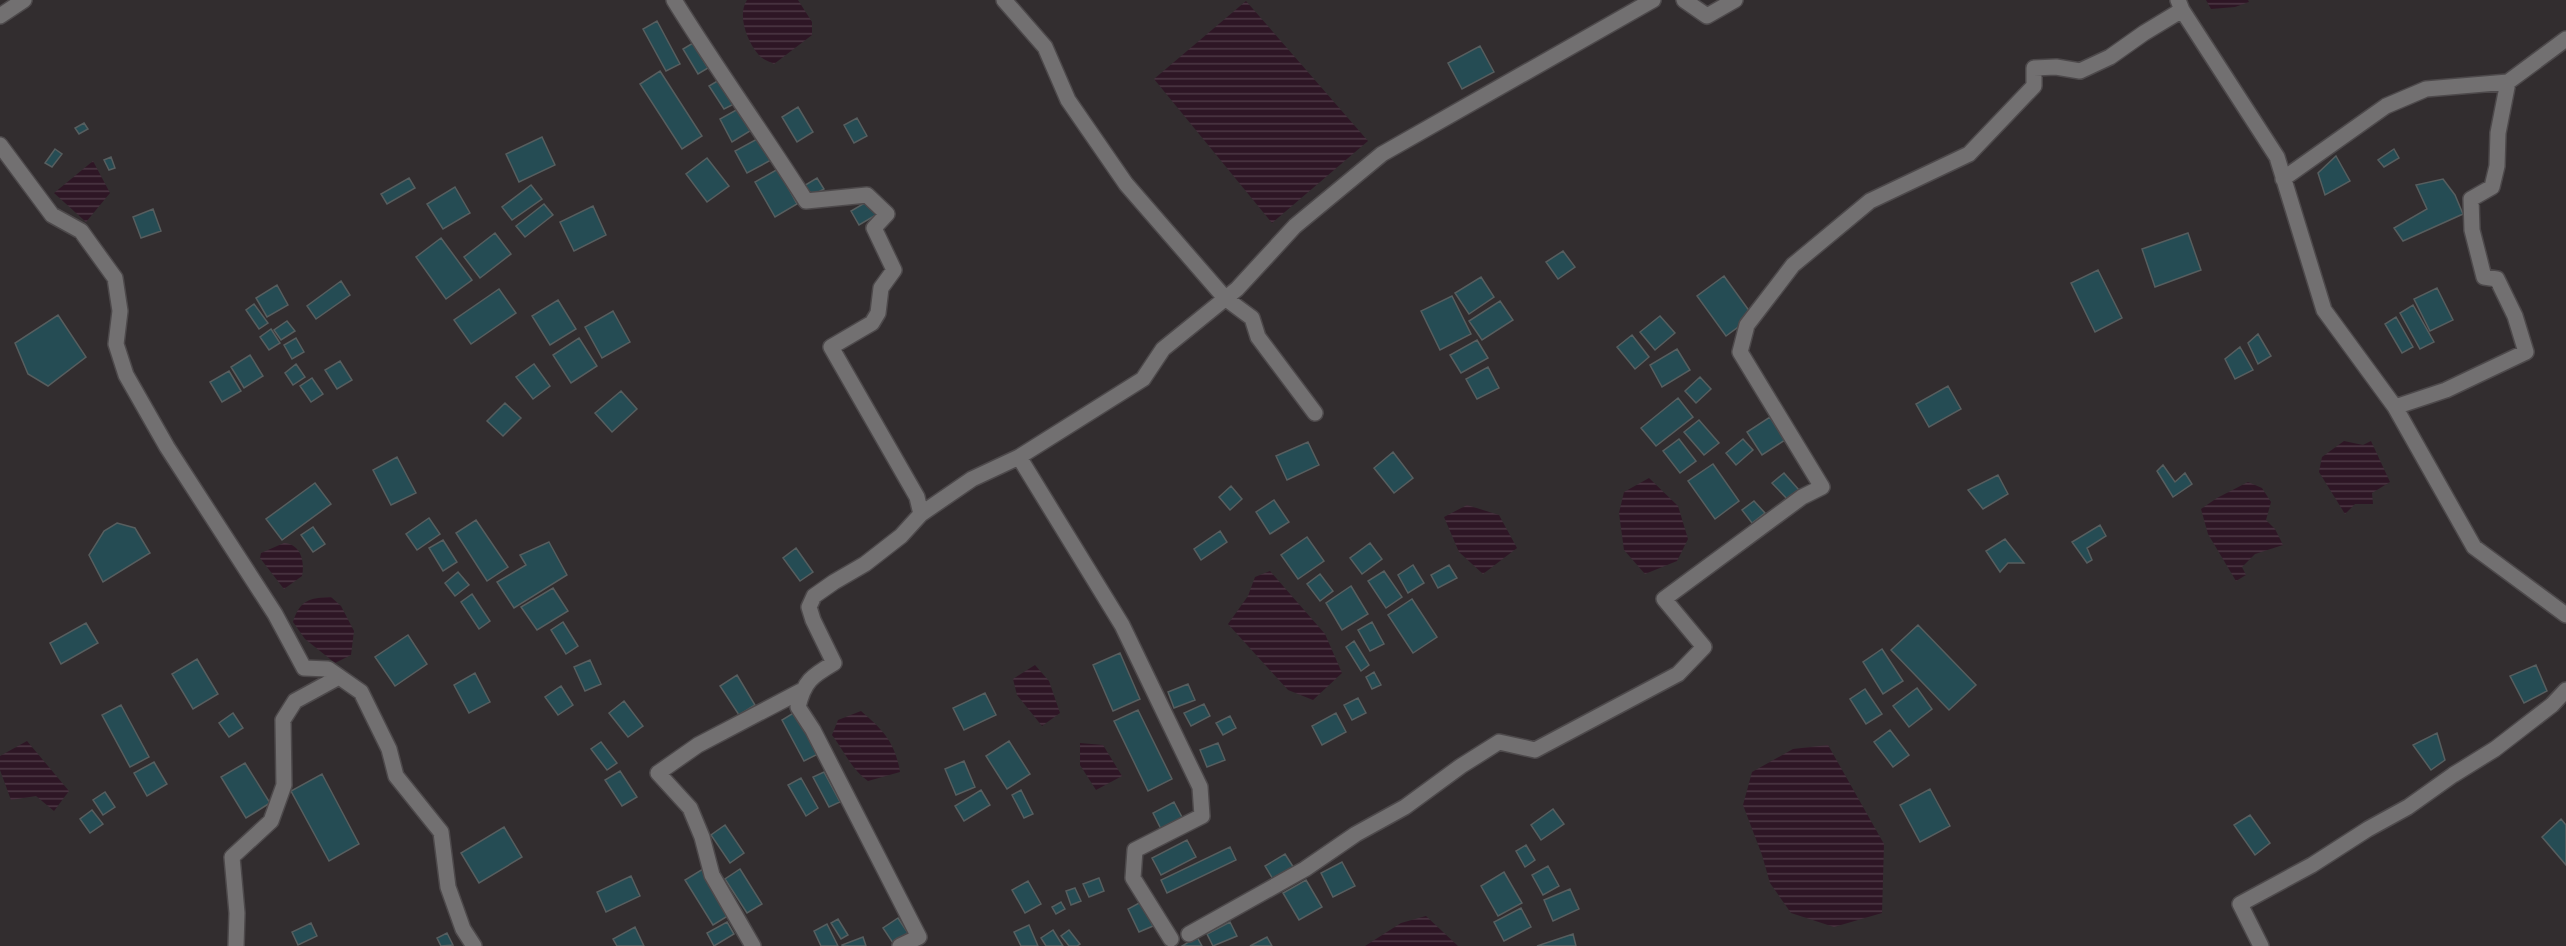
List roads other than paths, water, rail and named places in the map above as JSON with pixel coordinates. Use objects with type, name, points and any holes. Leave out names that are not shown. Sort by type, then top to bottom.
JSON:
[{"type":"street","points":[[0,16],[24,0]]},
{"type":"street","points":[[674,0],[806,201],[867,195],[887,214],[874,228],[894,270],[880,288],[878,314],[873,323],[831,347],[917,497],[921,514]]},
{"type":"street","points":[[1004,0],[1045,47],[1068,100],[1126,184],[1225,298],[1252,318],[1258,337],[1315,413]]},
{"type":"street","points":[[900,946],[919,937],[813,730],[798,707],[801,691],[810,678],[834,663],[813,620],[810,607],[814,596],[865,564],[901,536],[921,514],[972,479],[1019,456],[1143,379],[1163,349],[1237,289],[1295,226],[1382,154],[1653,0]]},
{"type":"street","points":[[1684,0],[1707,16],[1735,0]]},
{"type":"street","points":[[1189,934],[1305,869],[1356,834],[1406,807],[1461,766],[1499,742],[1535,750],[1678,674],[1704,647],[1664,599],[1802,497],[1822,487],[1740,352],[1747,325],[1793,265],[1870,201],[1969,154],[2034,86],[2034,68],[2056,67],[2080,70],[2110,57],[2180,5],[2277,157],[2324,310],[2395,407],[2474,547],[2566,615]]},
{"type":"street","points":[[2283,178],[2386,106],[2426,89],[2508,82],[2566,39]]},
{"type":"street","points":[[2395,407],[2446,390],[2526,352],[2518,325],[2497,279],[2484,277],[2472,230],[2471,199],[2492,187],[2497,166],[2498,134],[2508,82]]},
{"type":"street","points":[[0,145],[52,215],[81,231],[115,278],[120,311],[116,344],[126,375],[167,447],[275,614],[304,668],[328,669],[361,692],[389,749],[396,776],[441,832],[448,887],[463,929],[474,946]]},
{"type":"street","points":[[1019,456],[1122,625],[1200,787],[1202,816],[1135,850],[1133,878],[1172,939]]},
{"type":"street","points":[[236,946],[237,913],[232,857],[272,821],[284,785],[283,720],[295,701],[339,677]]},
{"type":"street","points":[[2261,946],[2240,904],[2312,866],[2368,829],[2408,807],[2495,749],[2552,705],[2566,690]]},
{"type":"street","points":[[753,946],[712,875],[702,837],[690,808],[658,773],[698,745],[801,691]]}]
